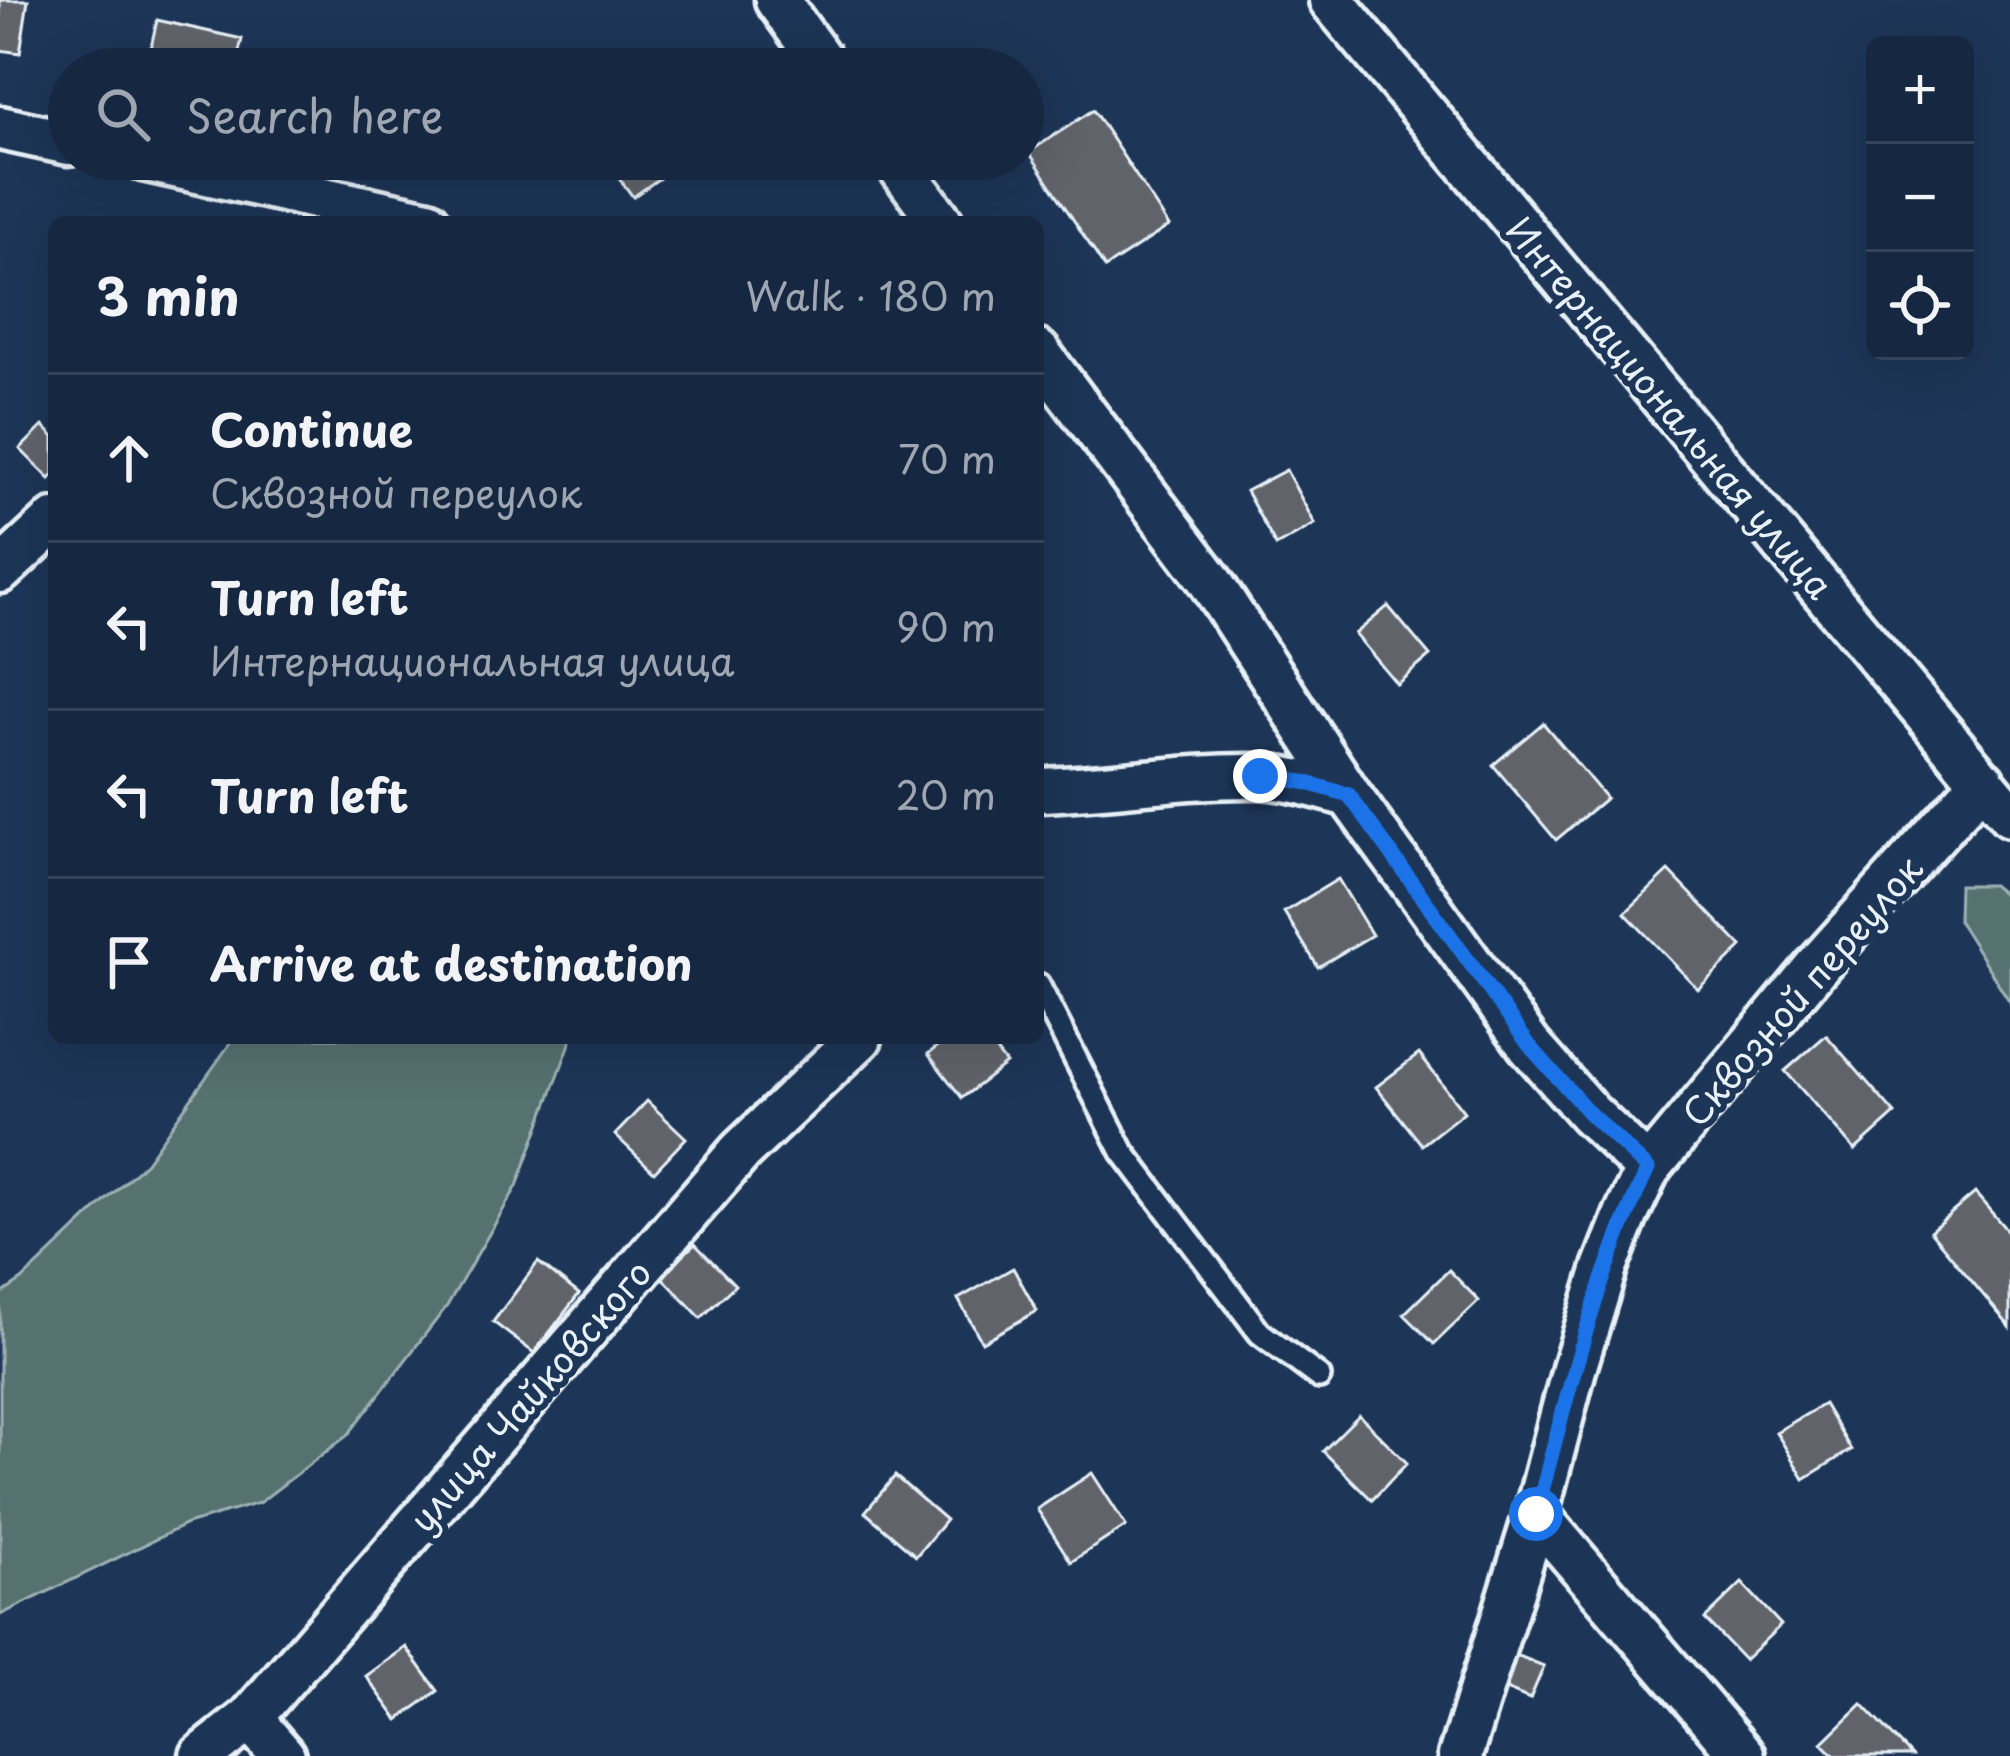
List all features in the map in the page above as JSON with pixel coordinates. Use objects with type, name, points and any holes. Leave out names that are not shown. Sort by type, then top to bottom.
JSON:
[{"type":"street","points":[[777,0],[812,48]]},
{"type":"street","name":"Интернациональная улица","points":[[1331,0],[2010,814]]},
{"type":"street","points":[[0,128],[48,138]]},
{"type":"street","points":[[222,180],[345,213]]},
{"type":"street","points":[[910,180],[937,216]]},
{"type":"street","points":[[1044,360],[1208,578],[1349,795],[1529,1045],[1589,1113],[1648,1169]]},
{"type":"street","points":[[0,571],[48,527]]},
{"type":"street","points":[[1044,790],[1260,776],[1349,795]]},
{"type":"street","name":"Сквозной переулок","points":[[1460,1756],[1536,1514],[1605,1268],[1648,1169],[1817,966],[1982,781]]},
{"type":"street","name":"улица Чайковского","points":[[202,1756],[250,1718],[740,1151],[854,1044]]},
{"type":"street","points":[[1536,1514],[1744,1756]]},
{"type":"street","points":[[250,1718],[283,1756]]},
{"type":"lane","points":[[1044,997],[1123,1152],[1260,1333],[1319,1377]]},
{"type":"green space","points":[[1959,885],[1992,885],[2010,900],[2010,1002],[1958,920]]},
{"type":"green space","points":[[230,1044],[570,1044],[517,1186],[447,1306],[348,1435],[259,1503],[187,1524],[0,1615],[0,1295],[22,1280],[146,1162]]},
{"type":"building","points":[[0,0],[28,0],[20,53],[0,50]]},
{"type":"building","points":[[157,20],[242,39],[240,48],[151,48]]},
{"type":"building","points":[[1093,110],[1169,226],[1105,268],[1044,175],[1044,142]]},
{"type":"building","points":[[620,180],[657,180],[633,197]]},
{"type":"building","points":[[43,426],[48,431],[48,477],[20,449]]},
{"type":"building","points":[[1286,470],[1315,524],[1276,546],[1246,491]]},
{"type":"building","points":[[1388,606],[1430,656],[1397,684],[1355,634]]},
{"type":"building","points":[[1543,723],[1606,798],[1556,840],[1493,765]]},
{"type":"building","points":[[1669,871],[1742,947],[1698,989],[1625,913]]},
{"type":"building","points":[[1338,879],[1372,935],[1318,967],[1284,912]]},
{"type":"building","points":[[1826,1035],[1895,1114],[1855,1150],[1785,1071]]},
{"type":"building","points":[[940,1044],[991,1044],[1006,1064],[962,1098],[928,1054]]},
{"type":"building","points":[[1419,1054],[1464,1112],[1422,1145],[1376,1087]]},
{"type":"building","points":[[647,1101],[686,1138],[654,1172],[615,1135]]},
{"type":"building","points":[[1975,1193],[2010,1234],[2010,1327],[1930,1231]]},
{"type":"building","points":[[695,1244],[735,1285],[701,1318],[661,1276]]},
{"type":"building","points":[[538,1262],[579,1294],[534,1353],[493,1322]]},
{"type":"building","points":[[1013,1268],[1037,1311],[982,1342],[958,1299]]},
{"type":"building","points":[[1449,1270],[1479,1301],[1434,1344],[1404,1314]]},
{"type":"building","points":[[1824,1404],[1851,1450],[1804,1479],[1776,1432]]},
{"type":"building","points":[[1359,1415],[1407,1463],[1372,1500],[1323,1451]]},
{"type":"building","points":[[1092,1473],[1126,1526],[1071,1562],[1037,1509]]},
{"type":"building","points":[[895,1476],[946,1520],[916,1556],[865,1512]]},
{"type":"building","points":[[1742,1583],[1781,1625],[1744,1660],[1705,1619]]},
{"type":"building","points":[[406,1647],[438,1691],[398,1720],[366,1676]]},
{"type":"building","points":[[1516,1655],[1544,1666],[1530,1699],[1503,1688]]},
{"type":"building","points":[[1862,1704],[1912,1756],[1835,1756],[1822,1743]]},
{"type":"route","points":[[1260,776],[1349,795],[1529,1045],[1589,1113],[1648,1169],[1605,1268],[1536,1514]]}]
